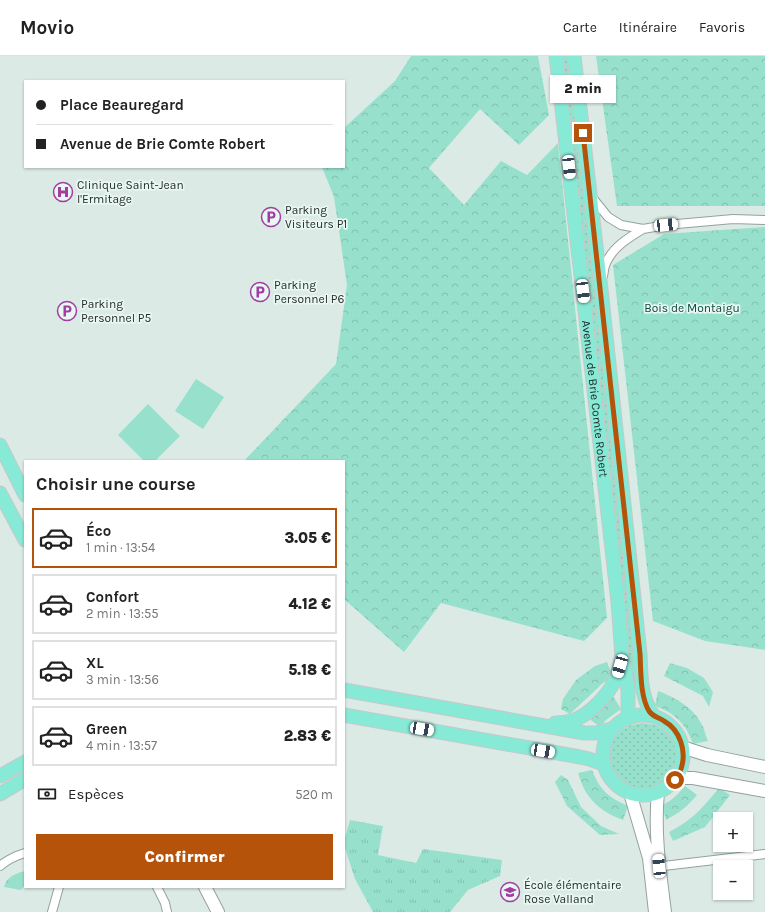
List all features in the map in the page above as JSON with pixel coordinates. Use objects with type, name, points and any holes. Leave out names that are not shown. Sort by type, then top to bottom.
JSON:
[{"type":"main road","name":"Avenue de Brie Comte Robert","points":[[556,56],[618,602],[622,657],[628,691],[628,718]]},
{"type":"main road","name":"Avenue de Brie Comte Robert","points":[[574,56],[601,289],[639,646],[642,690],[648,710],[654,716]]},
{"type":"main road","points":[[0,445],[24,493]]},
{"type":"main road","points":[[0,493],[24,538]]},
{"type":"main road","points":[[541,725],[547,723],[573,721],[591,709],[604,697],[614,683],[622,657]]},
{"type":"main road","points":[[345,690],[584,733],[596,733],[611,729],[628,718],[641,715],[654,716],[664,721],[672,728],[682,747],[682,764],[675,780],[658,792],[644,795],[630,794],[619,788],[610,779],[603,764],[602,754],[605,740],[611,729]]},
{"type":"main road","points":[[345,715],[580,757],[603,764]]},
{"type":"main road","points":[[682,747],[707,755],[765,767]]},
{"type":"main road","points":[[0,776],[24,763]]},
{"type":"main road","points":[[675,780],[693,778],[765,791]]},
{"type":"main road","points":[[0,794],[24,781]]},
{"type":"main road","points":[[656,912],[655,867],[658,792]]},
{"type":"main road","points":[[630,794],[649,858],[655,867],[665,912]]},
{"type":"main road","points":[[206,888],[218,912]]},
{"type":"main road","points":[[211,888],[223,912]]},
{"type":"street","points":[[590,194],[608,217],[621,225],[643,229],[666,225],[733,219],[765,220]]},
{"type":"street","points":[[601,289],[605,264],[614,250],[624,240],[643,229]]},
{"type":"street","points":[[0,866],[14,857],[24,853]]},
{"type":"street","points":[[655,867],[765,854]]},
{"type":"street","points":[[52,912],[59,888]]},
{"type":"street","points":[[157,888],[167,912]]},
{"type":"green space","points":[[411,56],[538,56],[549,115],[519,145],[480,109],[429,168],[464,205],[501,161],[527,175],[558,143],[607,618],[584,641],[441,603],[404,652],[345,600],[345,460],[245,460],[336,364],[347,285],[334,197],[322,168],[345,168],[345,127],[395,81]]},
{"type":"green space","points":[[559,56],[569,56],[639,689],[631,690]]},
{"type":"green space","points":[[596,56],[765,56],[765,206],[617,206]]},
{"type":"green space","name":"Bois de Montaigu","points":[[765,227],[765,650],[705,641],[653,621],[613,265],[664,234]]},
{"type":"green space","points":[[196,379],[224,397],[203,429],[175,411]]},
{"type":"green space","points":[[148,404],[180,436],[156,460],[143,460],[118,435]]},
{"type":"green space","points":[[607,662],[613,678],[603,683],[570,714],[561,709],[563,699],[576,680],[595,666]]},
{"type":"green space","points":[[670,663],[687,668],[704,678],[713,692],[709,707],[703,696],[664,676]]},
{"type":"green space","points":[[658,691],[679,701],[691,710],[701,722],[708,741],[693,744],[687,731],[679,720],[668,712],[655,706]]},
{"type":"green space","points":[[613,696],[621,709],[606,720],[600,727],[588,718]]},
{"type":"green space","points":[[643,723],[656,725],[667,733],[675,744],[677,757],[675,770],[667,781],[656,789],[643,791],[630,789],[619,781],[611,770],[609,757],[611,744],[619,733],[630,725]]},
{"type":"green space","points":[[592,770],[598,783],[610,796],[628,806],[623,820],[600,808],[585,790],[578,773]]},
{"type":"green space","points":[[561,775],[568,780],[581,807],[601,826],[619,834],[600,835],[567,806],[555,782]]},
{"type":"green space","points":[[685,786],[697,795],[683,809],[666,820],[662,805],[672,799]]},
{"type":"green space","points":[[719,788],[730,795],[717,812],[713,812],[713,817],[705,827],[673,841],[669,832],[685,823]]},
{"type":"green space","points":[[350,820],[383,826],[378,855],[416,863],[423,849],[502,860],[500,876],[468,890],[450,912],[373,912],[355,879],[345,848],[345,838]]},
{"type":"green space","points":[[24,871],[24,886],[21,890],[4,887],[7,880],[15,874]]},
{"type":"place","name":"Clinique Saint-Jean l'Ermitage","points":[[63,192]]},
{"type":"place","name":"Parking Visiteurs P1","points":[[271,217]]},
{"type":"place","name":"Parking Personnel P6","points":[[260,292]]},
{"type":"place","name":"Parking Personnel P5","points":[[67,311]]},
{"type":"place","name":"École élémentaire Rose Valland","points":[[510,892]]},
{"type":"route","points":[[583,133],[640,654],[642,690],[648,710],[672,728],[682,747],[683,758],[680,770],[675,780]]}]
